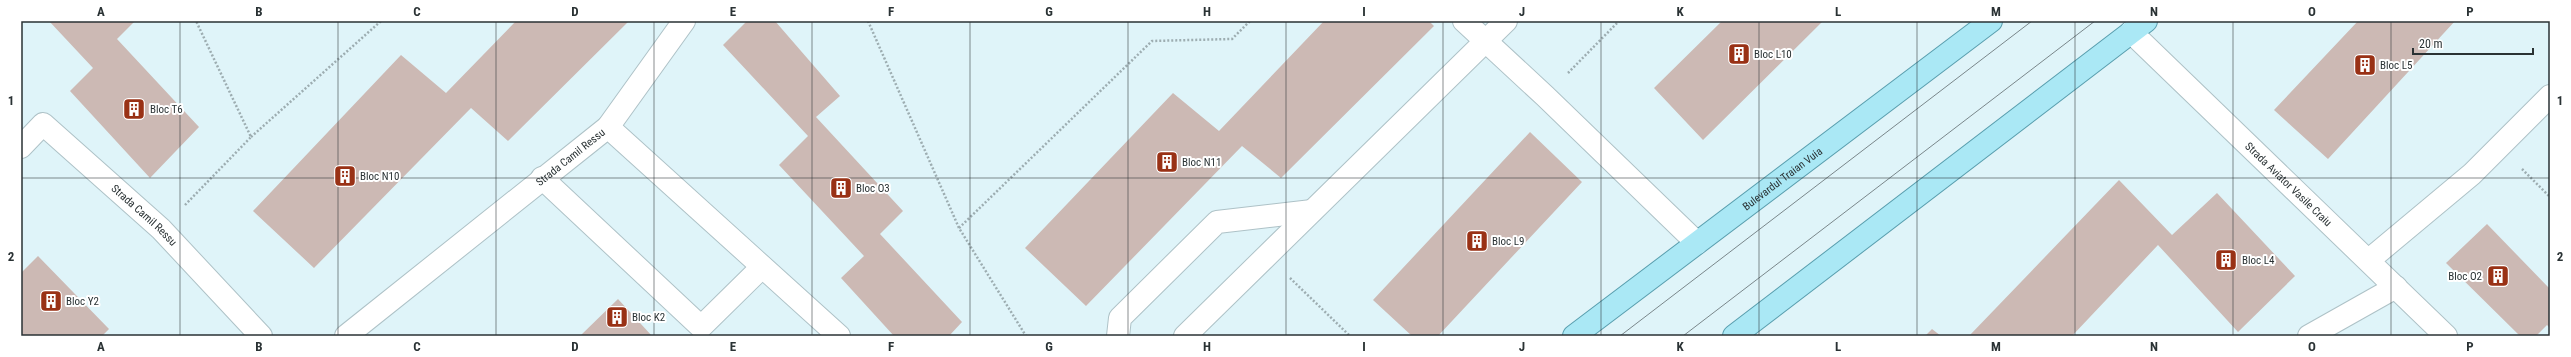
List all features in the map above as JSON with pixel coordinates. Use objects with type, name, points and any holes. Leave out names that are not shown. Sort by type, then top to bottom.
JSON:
[{"type":"main road","name":"Bulevardul Traian Vuia","points":[[1574,336],[1991,21]]},
{"type":"main road","points":[[1734,336],[2138,26]]},
{"type":"street","points":[[608,127],[684,21]]},
{"type":"street","points":[[1464,21],[1545,96],[1697,243]]},
{"type":"street","points":[[1185,336],[1506,21]]},
{"type":"street","name":"Strada Aviator Vasile Craiu","points":[[2138,26],[2368,260],[2446,336]]},
{"type":"street","points":[[2368,260],[2472,174],[2550,96]]},
{"type":"street","name":"Strada Camil Ressu","points":[[21,147],[43,124],[161,229],[261,336]]},
{"type":"street","name":"Strada Camil Ressu","points":[[346,336],[542,178],[608,127],[838,336]]},
{"type":"street","points":[[542,178],[701,327],[762,267]]},
{"type":"street","points":[[1118,336],[1120,318],[1217,222],[1312,211]]},
{"type":"street","points":[[2309,336],[2396,287]]},
{"type":"path","points":[[196,21],[251,138]]},
{"type":"path","points":[[161,229],[251,138],[381,21]]},
{"type":"path","points":[[868,21],[959,228],[1026,336]]},
{"type":"path","points":[[959,228],[1152,40],[1232,39],[1250,21]]},
{"type":"path","points":[[1545,96],[1619,21]]},
{"type":"path","points":[[2499,146],[2550,197]]},
{"type":"path","points":[[1267,256],[1350,336]]},
{"type":"building","name":"Bloc T6","points":[[49,21],[135,21],[117,39],[199,127],[150,178],[70,91],[93,68]]},
{"type":"building","name":"Bloc N10","points":[[516,21],[629,21],[508,141],[471,108],[314,268],[253,211],[401,55],[446,93]]},
{"type":"building","name":"Bloc O3","points":[[747,21],[775,21],[840,96],[816,117],[903,211],[880,234],[962,322],[949,336],[894,336],[841,278],[864,256],[779,165],[808,136],[723,45]]},
{"type":"building","name":"Bloc N11","points":[[1324,21],[1429,21],[1434,26],[1281,178],[1242,146],[1086,306],[1025,248],[1173,93],[1219,131]]},
{"type":"building","name":"Bloc L10","points":[[1722,21],[1823,21],[1703,140],[1654,88]]},
{"type":"building","name":"Bloc L5","points":[[2358,21],[2455,21],[2328,159],[2274,110]]},
{"type":"building","name":"Bloc L9","points":[[1530,132],[1582,182],[1438,336],[1412,336],[1373,300]]},
{"type":"building","name":"Bloc L4","points":[[2119,180],[2172,235],[2217,193],[2295,276],[2238,332],[2158,245],[2072,336],[1969,336]]},
{"type":"building","name":"Bloc O2","points":[[2487,224],[2550,289],[2550,328],[2547,325],[2536,336],[2520,336],[2446,263]]},
{"type":"building","name":"Bloc Y2","points":[[38,256],[109,329],[102,336],[21,336],[21,273]]},
{"type":"building","name":"Bloc K2","points":[[618,299],[652,336],[580,336]]},
{"type":"building","points":[[1932,329],[1941,336],[1925,336]]},
{"type":"tram line","points":[[1620,336],[2032,21]]},
{"type":"tram line","points":[[1683,336],[2095,21]]},
{"type":"place","name":"Bloc L10","points":[[1739,54]]},
{"type":"place","name":"Bloc L5","points":[[2365,65]]},
{"type":"place","name":"Bloc T6","points":[[134,109]]},
{"type":"place","name":"Bloc N11","points":[[1167,162]]},
{"type":"place","name":"Bloc N10","points":[[345,176]]},
{"type":"place","name":"Bloc O3","points":[[841,188]]},
{"type":"place","name":"Bloc L9","points":[[1477,241]]},
{"type":"place","name":"Bloc L4","points":[[2226,260]]},
{"type":"place","name":"Bloc O2","points":[[2498,276]]},
{"type":"place","name":"Bloc Y2","points":[[51,301]]},
{"type":"place","name":"Bloc K2","points":[[617,317]]}]
